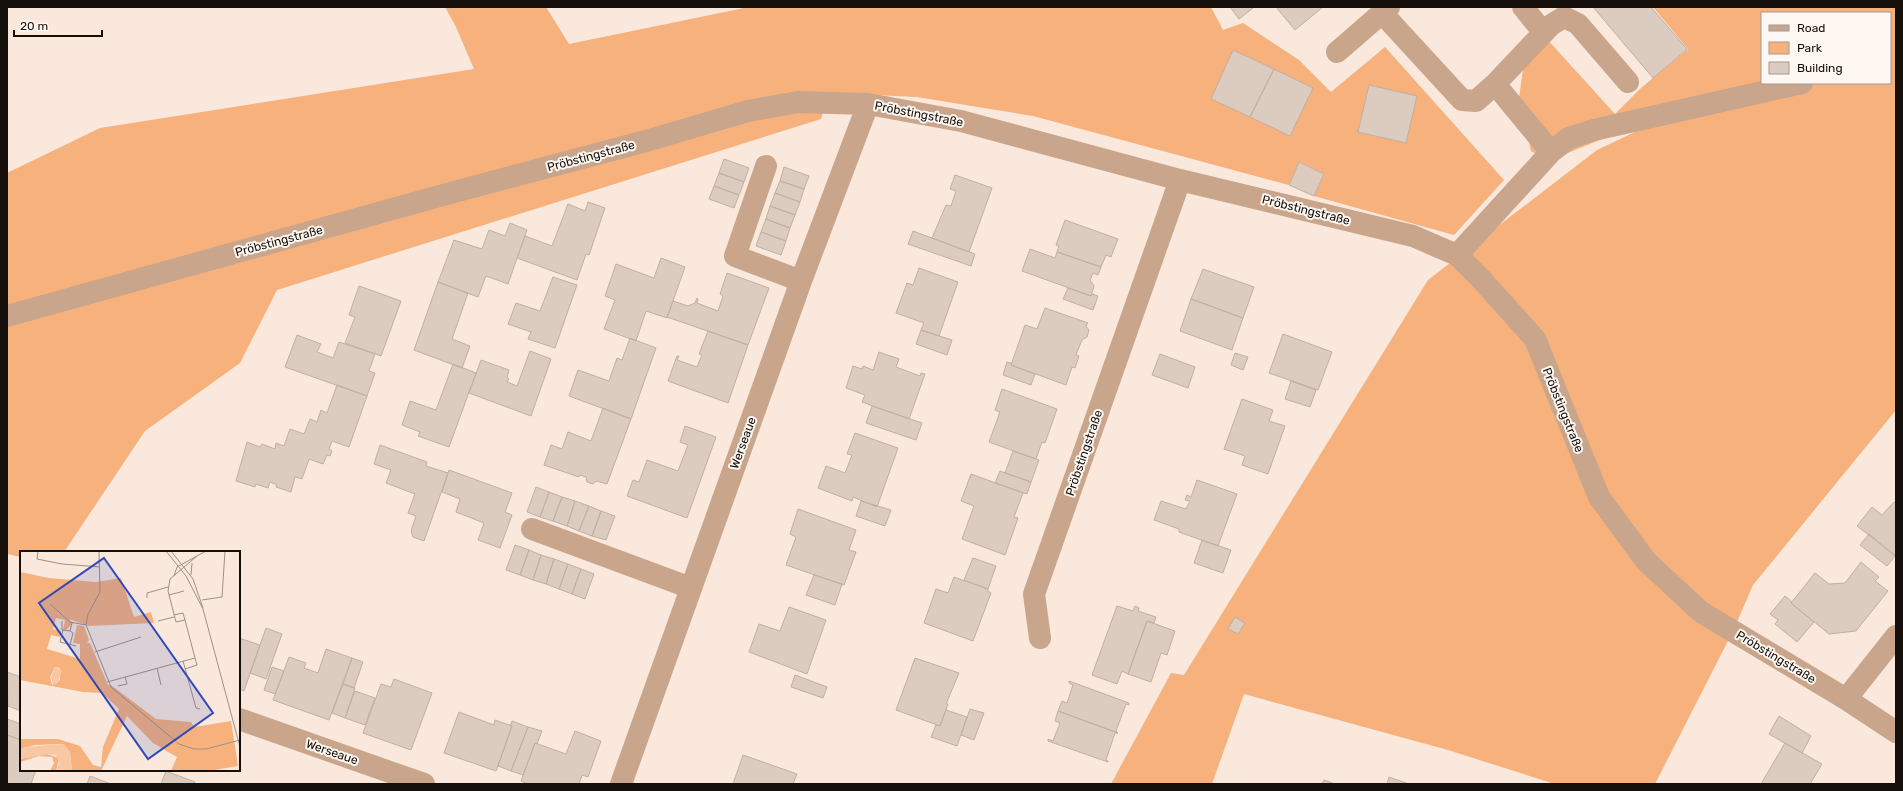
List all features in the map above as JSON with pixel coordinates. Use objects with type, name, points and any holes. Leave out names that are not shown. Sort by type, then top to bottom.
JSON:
[{"type":"street","points":[[1522,7],[1543,32]]},
{"type":"street","points":[[1337,52],[1386,10],[1462,100],[1476,101],[1495,84],[1543,32],[1564,17],[1578,24],[1628,82]]},
{"type":"street","points":[[1495,84],[1551,152]]},
{"type":"street","points":[[1457,255],[1551,152],[1569,138],[1594,130],[1798,84]]},
{"type":"street","name":"Pröbstingstraße","points":[[7,316],[454,192],[646,141],[748,111],[798,102],[868,104],[961,121],[1180,180],[1413,236],[1457,255],[1482,280],[1535,339],[1599,497],[1646,561],[1701,612],[1846,699],[1896,732]]},
{"type":"street","name":"Werseaue","points":[[621,784],[800,281],[868,104]]},
{"type":"street","points":[[766,166],[735,256],[800,281]]},
{"type":"street","name":"Pröbstingstraße","points":[[1040,638],[1034,594],[1180,180]]},
{"type":"street","points":[[532,529],[691,588]]},
{"type":"street","points":[[1846,699],[1896,636]]},
{"type":"street","name":"Werseaue","points":[[240,719],[424,784]]},
{"type":"green space","points":[[445,7],[546,7],[569,44],[749,7],[1211,7],[1223,30],[1243,23],[1299,60],[1331,92],[1385,47],[1504,180],[1454,235],[1314,196],[1324,174],[1300,162],[1289,185],[1033,116],[917,97],[829,93],[821,119],[277,290],[240,363],[145,431],[65,551],[20,551],[20,557],[7,554],[7,173],[100,128],[474,69],[456,27]]},
{"type":"green space","points":[[1653,7],[1896,7],[1896,410],[1753,585],[1733,631],[1655,784],[1555,784],[1448,750],[1244,694],[1212,784],[1111,784],[1171,673],[1184,675],[1428,280],[1597,150],[1656,122],[1634,126],[1548,161],[1531,151],[1519,98],[1524,62],[1546,38],[1615,114],[1641,88],[1688,49]]},
{"type":"building","points":[[1230,7],[1252,7],[1253,8],[1239,19]]},
{"type":"building","points":[[1276,7],[1323,7],[1295,30]]},
{"type":"building","points":[[1593,7],[1651,7],[1687,49],[1653,78]]},
{"type":"building","points":[[1233,50],[1274,69],[1250,117],[1211,99]]},
{"type":"building","points":[[1274,69],[1313,88],[1290,136],[1250,117]]},
{"type":"building","points":[[1369,85],[1417,96],[1406,143],[1358,132]]},
{"type":"building","points":[[724,159],[749,168],[744,182],[719,173]]},
{"type":"building","points":[[1299,162],[1324,174],[1314,196],[1289,185]]},
{"type":"building","points":[[784,167],[809,176],[804,189],[780,181]]},
{"type":"building","points":[[719,173],[744,182],[739,195],[714,186]]},
{"type":"building","points":[[955,175],[992,188],[969,252],[932,238],[946,205],[951,206],[956,191],[950,189]]},
{"type":"building","points":[[780,181],[804,189],[800,202],[775,193]]},
{"type":"building","points":[[714,186],[739,195],[734,208],[709,199]]},
{"type":"building","points":[[775,193],[800,202],[795,215],[770,206]]},
{"type":"building","points":[[588,202],[605,208],[589,255],[586,254],[577,280],[517,258],[525,236],[552,246],[568,204],[585,211]]},
{"type":"building","points":[[770,206],[795,215],[790,228],[766,219]]},
{"type":"building","points":[[766,219],[790,228],[786,241],[761,232]]},
{"type":"building","points":[[1065,220],[1118,239],[1111,257],[1106,255],[1101,267],[1057,252],[1059,246],[1056,245]]},
{"type":"building","points":[[510,223],[527,230],[508,284],[486,276],[478,297],[438,282],[454,240],[482,249],[489,230],[505,236]]},
{"type":"building","points":[[913,231],[975,254],[971,266],[908,244]]},
{"type":"building","points":[[761,232],[786,241],[781,255],[756,246]]},
{"type":"building","points":[[1030,249],[1055,258],[1057,252],[1101,267],[1098,275],[1093,273],[1090,280],[1094,286],[1091,296],[1022,271]]},
{"type":"building","points":[[661,258],[685,267],[667,318],[646,311],[636,341],[604,329],[615,300],[605,296],[616,264],[654,278]]},
{"type":"building","points":[[919,268],[958,282],[939,336],[921,330],[924,323],[896,313],[907,283],[913,285]]},
{"type":"building","points":[[1203,269],[1254,287],[1243,318],[1191,299]]},
{"type":"building","points":[[727,273],[769,288],[748,345],[667,317],[673,301],[688,306],[695,303],[697,298],[697,303],[718,311],[723,296],[720,294]]},
{"type":"building","points":[[553,277],[577,285],[555,348],[528,339],[531,332],[508,324],[516,303],[540,311]]},
{"type":"building","points":[[438,282],[468,293],[452,339],[470,346],[462,368],[414,350]]},
{"type":"building","points":[[359,286],[401,301],[381,356],[345,343],[355,317],[349,315]]},
{"type":"building","points":[[1068,288],[1091,296],[1092,294],[1098,296],[1093,310],[1063,299]]},
{"type":"building","points":[[1191,299],[1243,318],[1232,350],[1180,331]]},
{"type":"building","points":[[1045,308],[1088,323],[1086,326],[1089,330],[1087,337],[1082,340],[1076,355],[1079,356],[1075,368],[1072,367],[1066,385],[1011,365],[1025,325],[1037,329]]},
{"type":"building","points":[[921,330],[952,340],[947,355],[916,344]]},
{"type":"building","points":[[708,331],[748,345],[728,403],[668,381],[677,356],[679,356],[677,360],[697,367],[702,355],[699,354]]},
{"type":"building","points":[[1283,334],[1332,352],[1318,390],[1269,373]]},
{"type":"building","points":[[297,335],[321,344],[317,352],[333,358],[339,342],[375,354],[369,371],[375,373],[367,396],[285,367]]},
{"type":"building","points":[[630,338],[656,348],[631,419],[569,396],[578,370],[609,381],[617,358],[622,360]]},
{"type":"building","points":[[530,351],[551,359],[531,416],[469,393],[481,360],[509,370],[507,378],[509,379],[507,382],[517,386]]},
{"type":"building","points":[[879,352],[899,359],[896,367],[920,376],[921,373],[925,374],[909,419],[862,402],[865,395],[846,388],[853,366],[862,369],[863,366],[873,370]]},
{"type":"building","points":[[1235,353],[1248,357],[1243,370],[1231,365]]},
{"type":"building","points":[[1160,354],[1195,367],[1188,388],[1152,375]]},
{"type":"building","points":[[1007,362],[1035,374],[1031,385],[1003,375]]},
{"type":"building","points":[[453,364],[476,373],[449,447],[418,436],[420,432],[402,425],[410,401],[436,410]]},
{"type":"building","points":[[1291,381],[1316,390],[1310,407],[1285,399]]},
{"type":"building","points":[[337,385],[367,396],[349,447],[332,441],[329,449],[332,451],[330,456],[327,455],[323,464],[309,459],[302,479],[295,477],[291,492],[276,487],[277,485],[270,482],[268,488],[256,484],[255,487],[236,481],[247,442],[260,447],[262,444],[275,449],[276,443],[284,446],[290,429],[304,434],[310,419],[317,422],[321,410],[327,413]]},
{"type":"building","points":[[1002,389],[1057,409],[1045,443],[1042,442],[1036,459],[989,442],[1000,412],[995,410]]},
{"type":"building","points":[[1242,399],[1273,410],[1269,421],[1285,426],[1268,474],[1242,465],[1245,456],[1224,449]]},
{"type":"building","points":[[872,406],[922,423],[916,440],[866,423]]},
{"type":"building","points":[[603,408],[631,419],[607,484],[596,481],[593,484],[587,482],[586,477],[580,475],[579,477],[544,465],[551,445],[562,449],[568,432],[591,441]]},
{"type":"building","points":[[685,426],[716,437],[687,518],[627,496],[633,480],[639,482],[647,460],[678,471],[688,445],[680,442]]},
{"type":"building","points":[[855,433],[898,448],[877,507],[853,497],[852,501],[818,488],[826,466],[845,473],[852,455],[847,454]]},
{"type":"building","points":[[380,445],[427,462],[426,466],[448,473],[424,541],[413,537],[411,531],[416,516],[408,513],[415,494],[386,483],[391,470],[374,464]]},
{"type":"building","points":[[1013,451],[1039,460],[1031,482],[1005,473]]},
{"type":"building","points":[[449,470],[512,493],[505,512],[512,515],[500,548],[478,540],[484,523],[456,512],[460,499],[442,492]]},
{"type":"building","points":[[1000,471],[1031,482],[1027,494],[995,483]]},
{"type":"building","points":[[971,474],[1023,493],[1014,517],[1018,518],[1005,555],[962,539],[974,506],[961,501]]},
{"type":"building","points":[[1197,480],[1237,494],[1218,546],[1179,532],[1179,529],[1154,520],[1161,501],[1186,509],[1190,501],[1185,500],[1187,495],[1191,497]]},
{"type":"building","points":[[536,487],[549,492],[540,517],[527,512]]},
{"type":"building","points":[[549,492],[562,497],[553,521],[540,517]]},
{"type":"building","points":[[562,497],[575,501],[567,526],[553,521]]},
{"type":"building","points":[[575,501],[589,506],[579,531],[567,526]]},
{"type":"building","points":[[861,501],[891,510],[885,526],[856,516]]},
{"type":"building","points":[[1894,502],[1896,503],[1896,556],[1857,526],[1872,507],[1882,515]]},
{"type":"building","points":[[589,506],[601,511],[592,536],[579,531]]},
{"type":"building","points":[[798,509],[856,530],[849,550],[856,552],[844,585],[786,565],[796,537],[790,534]]},
{"type":"building","points":[[601,511],[615,516],[606,540],[592,536]]},
{"type":"building","points":[[1869,534],[1895,556],[1887,566],[1860,545]]},
{"type":"building","points":[[1202,540],[1231,550],[1223,573],[1194,563]]},
{"type":"building","points":[[515,545],[529,550],[520,575],[506,570]]},
{"type":"building","points":[[529,550],[541,555],[533,580],[520,575]]},
{"type":"building","points":[[541,555],[554,559],[546,584],[533,580]]},
{"type":"building","points":[[973,558],[996,566],[988,589],[964,580]]},
{"type":"building","points":[[554,559],[568,564],[559,589],[546,584]]},
{"type":"building","points":[[1861,562],[1879,577],[1875,581],[1888,591],[1856,631],[1829,634],[1791,603],[1815,573],[1829,584],[1845,583]]},
{"type":"building","points":[[568,564],[581,569],[572,594],[559,589]]},
{"type":"building","points":[[581,569],[594,574],[585,599],[572,594]]},
{"type":"building","points":[[814,575],[842,584],[835,605],[806,595]]},
{"type":"building","points":[[954,577],[988,589],[991,593],[973,641],[924,623],[936,589],[948,593]]},
{"type":"building","points":[[1785,596],[1792,602],[1791,603],[1814,622],[1797,642],[1775,624],[1778,620],[1770,614]]},
{"type":"building","points":[[1117,606],[1133,611],[1135,606],[1139,608],[1138,611],[1156,617],[1154,623],[1147,621],[1128,674],[1122,671],[1117,684],[1092,675]]},
{"type":"building","points":[[789,607],[826,620],[807,674],[749,652],[759,624],[780,631]]},
{"type":"building","points":[[1235,617],[1245,623],[1238,634],[1228,629]]},
{"type":"building","points":[[1147,621],[1175,631],[1167,655],[1161,653],[1151,682],[1128,674]]},
{"type":"building","points":[[266,628],[282,634],[266,679],[250,673]]},
{"type":"building","points":[[240,638],[260,645],[244,691],[240,689]]},
{"type":"building","points":[[326,649],[352,658],[329,720],[273,700],[289,657],[306,663],[304,668],[318,673]]},
{"type":"building","points":[[352,658],[363,662],[354,688],[343,684]]},
{"type":"building","points":[[915,658],[959,673],[946,704],[948,704],[940,726],[896,710]]},
{"type":"building","points":[[272,667],[284,671],[275,694],[264,690]]},
{"type":"building","points":[[7,672],[20,677],[20,711],[8,706]]},
{"type":"building","points":[[795,675],[827,687],[823,698],[791,687]]},
{"type":"building","points":[[394,679],[432,693],[411,750],[363,733],[381,684],[391,687]]},
{"type":"building","points":[[1069,681],[1129,703],[1129,705],[1126,704],[1116,731],[1118,733],[1058,711],[1062,701],[1067,703],[1073,685],[1069,683]]},
{"type":"building","points":[[343,684],[355,688],[345,718],[332,713]]},
{"type":"building","points":[[355,691],[375,698],[365,725],[345,718]]},
{"type":"building","points":[[970,709],[984,713],[974,740],[961,735]]},
{"type":"building","points":[[946,710],[967,717],[957,746],[931,737],[936,725],[940,726]]},
{"type":"building","points":[[1058,711],[1118,733],[1115,733],[1106,760],[1108,762],[1048,741],[1048,739],[1053,741],[1060,723],[1055,721]]},
{"type":"building","points":[[459,712],[494,725],[495,720],[512,726],[496,771],[444,753]]},
{"type":"building","points":[[1779,716],[1811,736],[1802,753],[1769,734]]},
{"type":"building","points":[[7,719],[20,724],[20,740],[7,735]]},
{"type":"building","points":[[512,721],[528,727],[511,771],[498,766],[512,726],[510,726]]},
{"type":"building","points":[[528,727],[542,731],[537,744],[535,743],[523,775],[511,771]]},
{"type":"building","points":[[575,731],[601,741],[588,777],[582,775],[579,784],[528,784],[521,781],[535,743],[566,754]]},
{"type":"building","points":[[7,735],[20,740],[20,771],[36,771],[31,784],[7,784]]},
{"type":"building","points":[[1785,743],[1822,764],[1810,784],[1761,784]]},
{"type":"building","points":[[743,755],[797,774],[793,784],[733,784]]},
{"type":"building","points":[[166,771],[195,782],[194,784],[161,784]]},
{"type":"building","points":[[90,776],[111,784],[87,784]]},
{"type":"building","points":[[1389,777],[1409,784],[1387,784]]},
{"type":"building","points":[[1324,780],[1335,784],[1322,784]]}]
